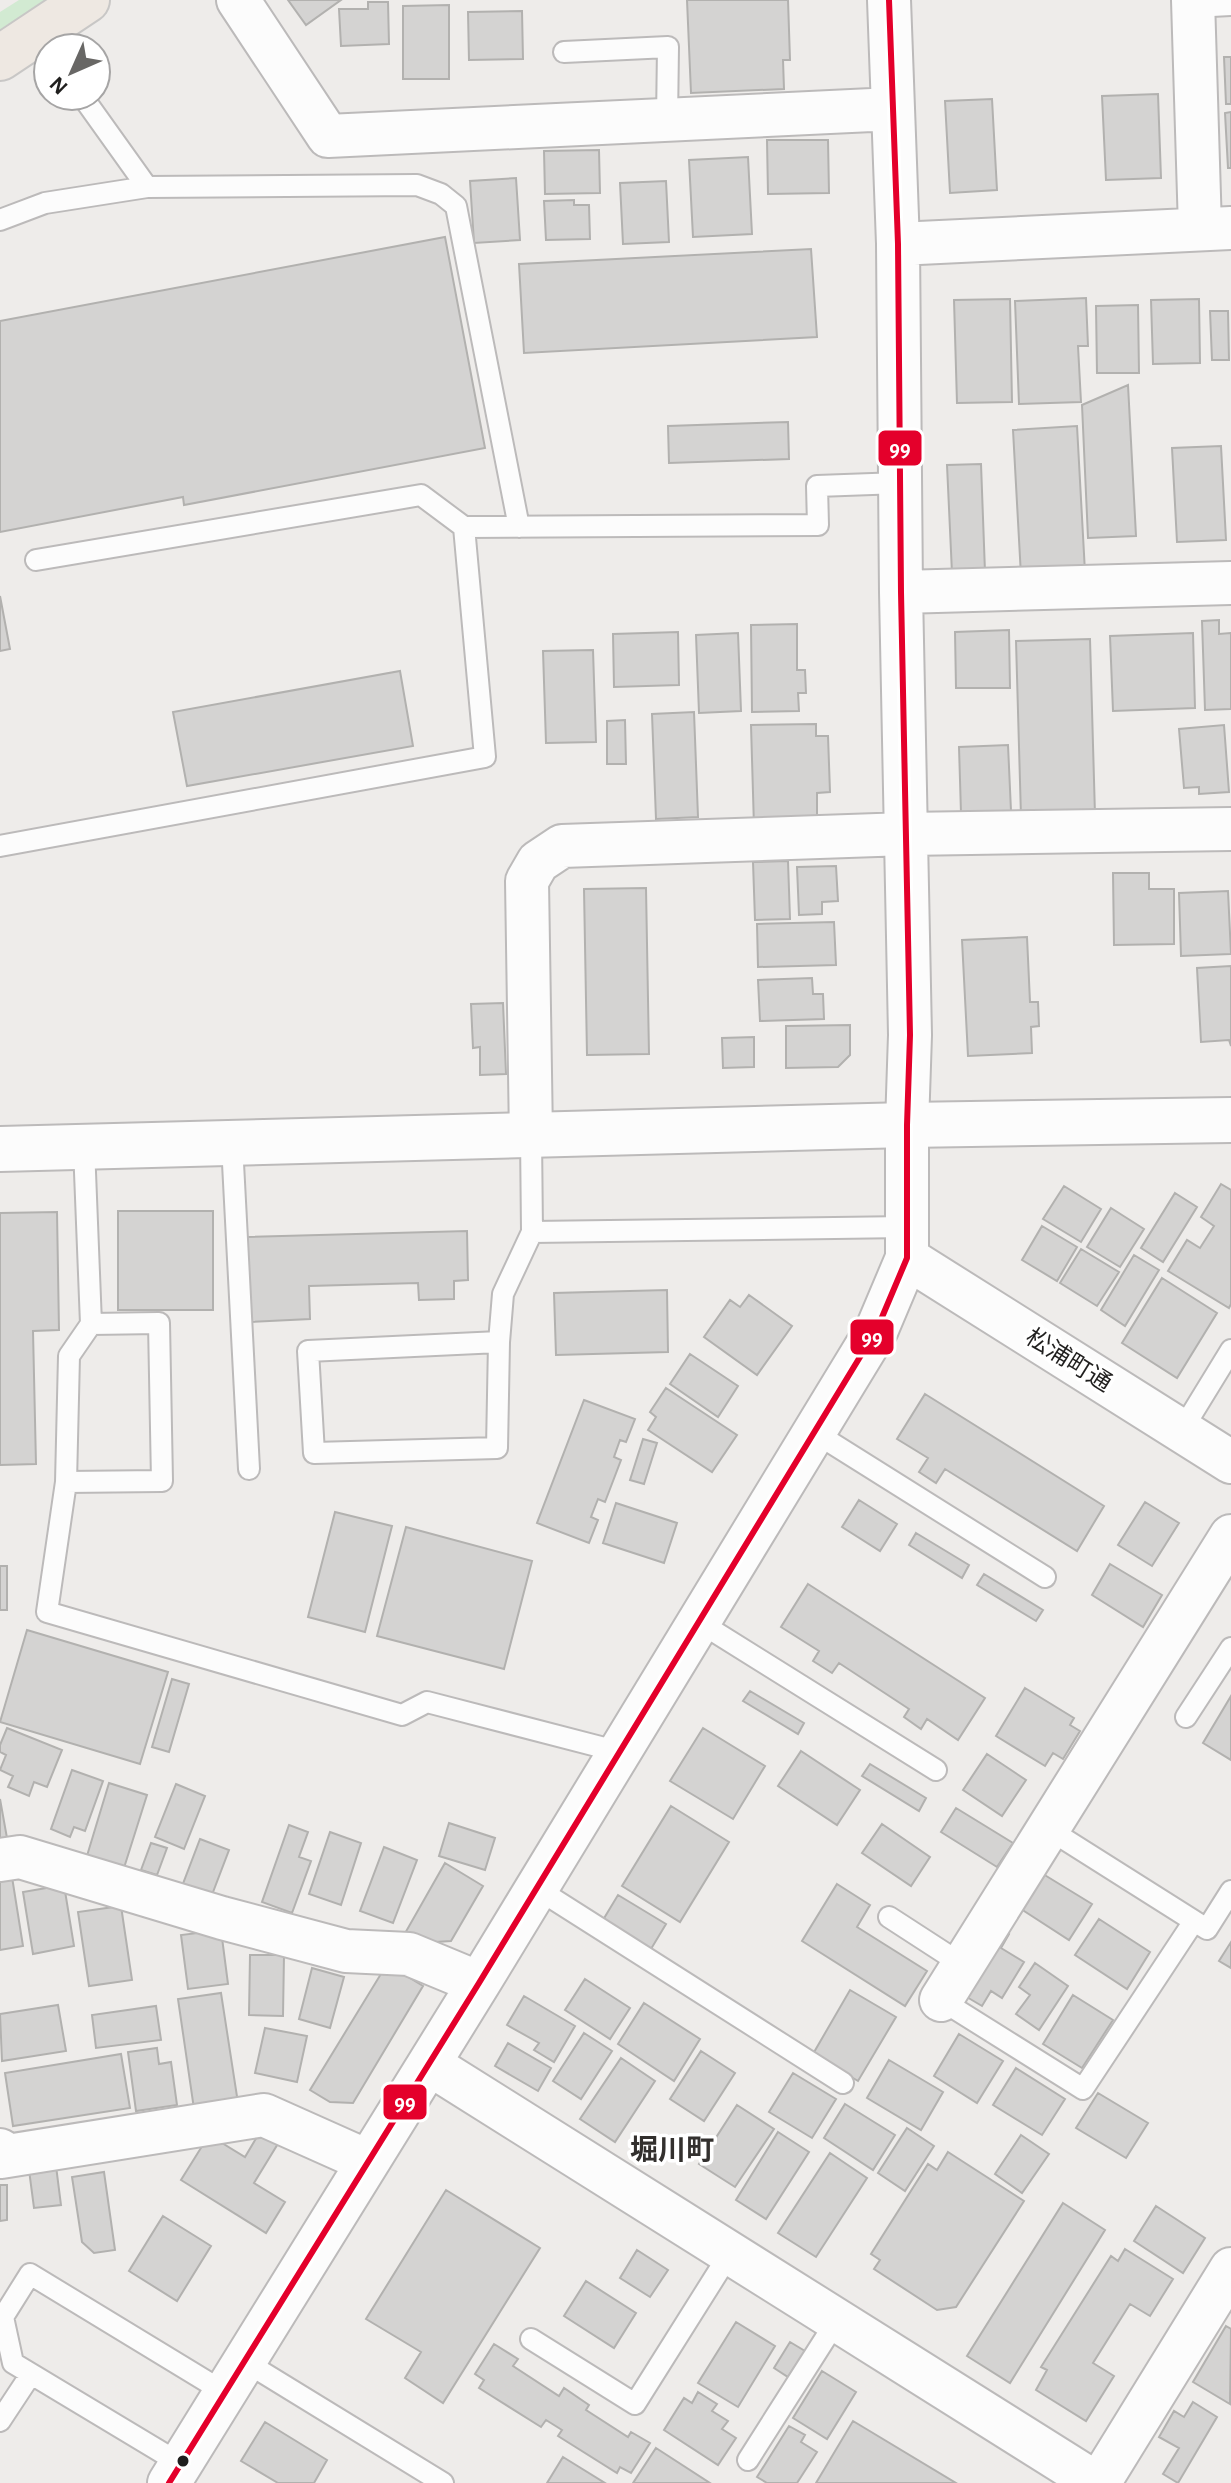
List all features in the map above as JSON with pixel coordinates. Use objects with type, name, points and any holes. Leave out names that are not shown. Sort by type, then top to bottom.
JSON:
[{"type":"highway","points":[[53,32],[87,0]]},
{"type":"highway","points":[[0,58],[32,46]]},
{"type":"street","points":[[238,0],[328,136],[893,109]]},
{"type":"street","points":[[175,2473],[479,1983],[877,1329],[907,1243],[910,1035],[898,244],[889,0]]},
{"type":"street","points":[[898,244],[1215,228],[1206,4]]},
{"type":"street","points":[[901,592],[1231,583]]},
{"type":"street","points":[[531,1136],[527,881],[538,862],[562,846],[906,834],[1231,829]]},
{"type":"street","points":[[0,1149],[907,1125],[1231,1120]]},
{"type":"street","name":"松浦町通","points":[[907,1243],[1231,1462]]},
{"type":"street","points":[[941,2000],[1231,1536]]},
{"type":"street","points":[[0,1860],[20,1857],[222,1918],[346,1951],[409,1954],[479,1983]]},
{"type":"street","points":[[429,2064],[1098,2483],[1231,2269]]},
{"type":"street","points":[[0,2150],[1,2157],[264,2115],[367,2161]]},
{"type":"lane","points":[[564,52],[668,47],[667,120]]},
{"type":"lane","points":[[93,112],[147,187]]},
{"type":"lane","points":[[0,220],[45,203],[147,187],[417,185],[441,194],[456,206],[519,527]]},
{"type":"lane","points":[[36,560],[421,495],[464,527],[818,525],[817,486],[900,483]]},
{"type":"lane","points":[[0,846],[485,757],[464,527]]},
{"type":"lane","points":[[499,1342],[308,1351],[314,1453],[497,1448],[503,1294],[532,1232],[531,1136]]},
{"type":"lane","points":[[232,1144],[249,1469]]},
{"type":"lane","points":[[84,1147],[91,1324],[69,1356],[66,1482],[47,1612],[402,1715],[427,1702],[620,1752]]},
{"type":"lane","points":[[532,1232],[907,1243]]},
{"type":"lane","points":[[66,1482],[162,1481],[159,1323],[91,1324]]},
{"type":"lane","points":[[1182,1430],[1231,1350]]},
{"type":"lane","points":[[814,1432],[1045,1577]]},
{"type":"lane","points":[[699,1622],[936,1770]]},
{"type":"lane","points":[[1186,1717],[1231,1648]]},
{"type":"lane","points":[[1050,1830],[1207,1929],[1231,1891]]},
{"type":"lane","points":[[536,1888],[843,2083]]},
{"type":"lane","points":[[889,1917],[963,1965]]},
{"type":"lane","points":[[941,2000],[1083,2089],[1194,1921]]},
{"type":"lane","points":[[531,2339],[635,2404],[730,2253]]},
{"type":"lane","points":[[175,2473],[13,2363],[3,2317],[30,2274],[443,2483]]},
{"type":"lane","points":[[748,2460],[837,2320]]},
{"type":"lane","points":[[0,2421],[31,2374]]},
{"type":"green space","points":[[19,0],[56,0],[0,35],[0,12]]},
{"type":"building","points":[[288,0],[341,0],[306,25]]},
{"type":"building","points":[[687,0],[788,0],[790,60],[783,60],[784,89],[691,93]]},
{"type":"building","points":[[368,2],[388,2],[389,44],[341,46],[339,9],[368,9]]},
{"type":"building","points":[[449,5],[449,79],[403,79],[403,6]]},
{"type":"building","points":[[522,11],[523,59],[469,60],[468,12]]},
{"type":"building","points":[[1224,57],[1231,57],[1231,104],[1226,104]]},
{"type":"building","points":[[1158,94],[1161,178],[1106,180],[1102,96]]},
{"type":"building","points":[[992,99],[997,190],[950,193],[945,101]]},
{"type":"building","points":[[1231,112],[1231,168],[1228,168],[1225,113]]},
{"type":"building","points":[[767,140],[828,140],[829,193],[768,194]]},
{"type":"building","points":[[599,150],[600,193],[545,194],[544,151]]},
{"type":"building","points":[[748,157],[752,234],[693,237],[689,160]]},
{"type":"building","points":[[516,178],[520,240],[474,243],[470,181]]},
{"type":"building","points":[[666,181],[669,242],[623,244],[620,183]]},
{"type":"building","points":[[574,200],[574,205],[589,205],[590,239],[546,240],[544,201]]},
{"type":"building","points":[[445,237],[485,448],[184,505],[183,497],[0,532],[0,321]]},
{"type":"building","points":[[811,249],[817,337],[524,353],[519,264]]},
{"type":"building","points":[[1086,298],[1088,346],[1078,346],[1081,402],[1019,404],[1015,301]]},
{"type":"building","points":[[1010,299],[1012,402],[957,403],[954,300]]},
{"type":"building","points":[[1199,299],[1200,363],[1153,364],[1151,300]]},
{"type":"building","points":[[1138,305],[1139,373],[1097,373],[1096,306]]},
{"type":"building","points":[[1210,311],[1228,311],[1229,360],[1212,360]]},
{"type":"building","points":[[1128,385],[1136,536],[1088,538],[1082,405]]},
{"type":"building","points":[[788,422],[789,459],[669,463],[668,426]]},
{"type":"building","points":[[1077,426],[1085,572],[1021,576],[1013,430]]},
{"type":"building","points":[[1221,446],[1226,540],[1177,542],[1172,448]]},
{"type":"building","points":[[981,464],[985,572],[952,573],[947,465]]},
{"type":"building","points":[[0,596],[10,649],[0,651]]},
{"type":"building","points":[[1219,620],[1219,634],[1231,633],[1231,709],[1205,710],[1202,621]]},
{"type":"building","points":[[797,624],[797,670],[805,670],[806,693],[798,693],[799,711],[752,712],[751,625]]},
{"type":"building","points":[[1009,630],[1010,688],[956,688],[955,632]]},
{"type":"building","points":[[678,632],[679,685],[614,687],[613,634]]},
{"type":"building","points":[[738,633],[741,711],[699,713],[696,635]]},
{"type":"building","points":[[1193,633],[1195,708],[1113,711],[1110,636]]},
{"type":"building","points":[[1090,639],[1095,815],[1021,817],[1016,641]]},
{"type":"building","points":[[593,650],[596,742],[546,743],[543,651]]},
{"type":"building","points":[[400,671],[413,746],[187,786],[173,712]]},
{"type":"building","points":[[694,712],[698,817],[656,819],[652,714]]},
{"type":"building","points":[[625,720],[626,764],[607,764],[607,721]]},
{"type":"building","points":[[816,724],[816,736],[828,736],[830,792],[817,793],[817,827],[754,827],[751,725]]},
{"type":"building","points":[[1224,725],[1229,792],[1199,794],[1199,787],[1184,788],[1179,729]]},
{"type":"building","points":[[1008,745],[1011,811],[961,813],[959,747]]},
{"type":"building","points":[[788,861],[790,919],[755,920],[753,862]]},
{"type":"building","points":[[836,866],[838,901],[822,902],[822,914],[799,915],[797,867]]},
{"type":"building","points":[[1113,873],[1149,873],[1149,889],[1174,889],[1174,944],[1114,945]]},
{"type":"building","points":[[646,888],[649,1054],[587,1055],[584,889]]},
{"type":"building","points":[[1228,891],[1231,954],[1181,956],[1179,893]]},
{"type":"building","points":[[834,922],[836,965],[758,967],[757,924]]},
{"type":"building","points":[[1027,937],[1030,1002],[1038,1002],[1039,1026],[1031,1027],[1032,1053],[968,1056],[962,940]]},
{"type":"building","points":[[1231,966],[1231,1046],[1229,1040],[1201,1042],[1197,968]]},
{"type":"building","points":[[812,978],[813,994],[823,994],[824,1019],[760,1021],[758,980]]},
{"type":"building","points":[[503,1003],[506,1074],[480,1075],[480,1047],[473,1048],[471,1004]]},
{"type":"building","points":[[850,1025],[850,1055],[838,1067],[786,1068],[786,1026]]},
{"type":"building","points":[[754,1037],[754,1067],[723,1068],[722,1038]]},
{"type":"building","points":[[1221,1184],[1231,1190],[1229,1308],[1168,1271],[1187,1240],[1200,1248],[1214,1226],[1201,1217]]},
{"type":"building","points":[[1064,1186],[1101,1209],[1081,1242],[1043,1219]]},
{"type":"building","points":[[1175,1193],[1197,1207],[1163,1262],[1141,1248]]},
{"type":"building","points":[[1111,1208],[1144,1229],[1120,1267],[1087,1247]]},
{"type":"building","points":[[118,1211],[213,1211],[213,1310],[118,1310]]},
{"type":"building","points":[[57,1212],[59,1330],[33,1331],[36,1464],[0,1465],[0,1213]]},
{"type":"building","points":[[1042,1226],[1077,1247],[1057,1281],[1022,1260]]},
{"type":"building","points":[[467,1231],[468,1280],[454,1281],[454,1299],[419,1300],[418,1283],[309,1286],[310,1319],[249,1322],[247,1237]]},
{"type":"building","points":[[1081,1249],[1119,1272],[1097,1306],[1060,1283]]},
{"type":"building","points":[[1134,1255],[1159,1270],[1125,1326],[1101,1310]]},
{"type":"building","points":[[1162,1278],[1217,1313],[1177,1378],[1122,1343]]},
{"type":"building","points":[[667,1290],[668,1352],[556,1355],[554,1293]]},
{"type":"building","points":[[749,1295],[792,1326],[757,1375],[704,1337],[730,1300],[740,1307]]},
{"type":"building","points":[[690,1354],[738,1386],[718,1417],[670,1384]]},
{"type":"building","points":[[666,1388],[737,1435],[712,1472],[648,1430],[656,1417],[650,1412]]},
{"type":"building","points":[[925,1394],[1104,1506],[1077,1551],[945,1469],[936,1483],[919,1472],[928,1458],[897,1439]]},
{"type":"building","points":[[584,1400],[635,1419],[626,1442],[620,1440],[614,1457],[621,1460],[605,1502],[598,1499],[591,1517],[598,1520],[589,1543],[537,1523]]},
{"type":"building","points":[[643,1439],[657,1443],[644,1484],[630,1480]]},
{"type":"building","points":[[859,1500],[897,1524],[880,1551],[842,1527]]},
{"type":"building","points":[[1145,1502],[1179,1523],[1152,1566],[1118,1545]]},
{"type":"building","points":[[616,1503],[677,1523],[664,1563],[603,1543]]},
{"type":"building","points":[[335,1512],[392,1526],[365,1632],[308,1617]]},
{"type":"building","points":[[406,1527],[532,1561],[504,1669],[377,1636]]},
{"type":"building","points":[[916,1533],[969,1565],[962,1578],[909,1545]]},
{"type":"building","points":[[1110,1564],[1162,1595],[1143,1627],[1092,1595]]},
{"type":"building","points":[[0,1566],[7,1566],[7,1610],[0,1610]]},
{"type":"building","points":[[984,1574],[1043,1610],[1036,1621],[977,1585]]},
{"type":"building","points":[[808,1584],[985,1698],[958,1740],[927,1719],[921,1729],[904,1717],[909,1709],[839,1663],[832,1673],[813,1661],[819,1651],[781,1627]]},
{"type":"building","points":[[27,1630],[168,1672],[140,1764],[0,1722]]},
{"type":"building","points":[[172,1679],[189,1684],[169,1752],[152,1747]]},
{"type":"building","points":[[1025,1688],[1074,1718],[1070,1725],[1080,1731],[1063,1759],[1053,1753],[1045,1766],[996,1736]]},
{"type":"building","points":[[750,1691],[804,1723],[798,1734],[743,1701]]},
{"type":"building","points":[[1231,1696],[1231,1760],[1203,1743]]},
{"type":"building","points":[[7,1728],[62,1750],[47,1787],[34,1782],[29,1796],[8,1787],[13,1776],[0,1770],[6,1755],[0,1752],[0,1745]]},
{"type":"building","points":[[703,1728],[765,1766],[733,1819],[670,1781]]},
{"type":"building","points":[[801,1751],[860,1790],[837,1825],[778,1786]]},
{"type":"building","points":[[987,1754],[1026,1780],[1002,1816],[963,1790]]},
{"type":"building","points":[[870,1764],[926,1798],[919,1811],[862,1776]]},
{"type":"building","points":[[72,1770],[103,1781],[85,1831],[74,1827],[70,1837],[51,1829]]},
{"type":"building","points":[[109,1783],[147,1795],[123,1871],[86,1859]]},
{"type":"building","points":[[176,1784],[205,1796],[184,1849],[155,1837]]},
{"type":"building","points":[[0,1799],[7,1838],[0,1839]]},
{"type":"building","points":[[671,1806],[729,1842],[680,1922],[622,1886]]},
{"type":"building","points":[[956,1808],[1013,1843],[997,1867],[941,1832]]},
{"type":"building","points":[[449,1823],[495,1838],[485,1870],[439,1856]]},
{"type":"building","points":[[882,1824],[930,1857],[911,1886],[862,1853]]},
{"type":"building","points":[[289,1825],[308,1832],[299,1857],[311,1861],[292,1913],[262,1902]]},
{"type":"building","points":[[330,1832],[361,1843],[341,1905],[309,1894]]},
{"type":"building","points":[[200,1839],[229,1850],[210,1900],[181,1889]]},
{"type":"building","points":[[151,1843],[167,1848],[157,1875],[141,1870]]},
{"type":"building","points":[[384,1847],[417,1860],[393,1923],[360,1911]]},
{"type":"building","points":[[445,1863],[483,1886],[451,1941],[419,1943],[404,1935]]},
{"type":"building","points":[[1043,1874],[1092,1904],[1069,1940],[1021,1909]]},
{"type":"building","points":[[12,1877],[23,1946],[0,1950],[0,1879]]},
{"type":"building","points":[[837,1884],[870,1905],[857,1927],[927,1971],[905,2006],[802,1941]]},
{"type":"building","points":[[64,1885],[74,1946],[33,1954],[23,1892]]},
{"type":"building","points":[[618,1895],[666,1924],[651,1949],[603,1920]]},
{"type":"building","points":[[121,1906],[132,1980],[89,1986],[78,1912]]},
{"type":"building","points":[[1099,1919],[1150,1952],[1127,1989],[1075,1955]]},
{"type":"building","points":[[995,1925],[1009,1934],[1001,1948],[1024,1962],[1002,1998],[991,1991],[982,2006],[955,1990]]},
{"type":"building","points":[[221,1930],[228,1984],[188,1989],[181,1935]]},
{"type":"building","points":[[1231,1942],[1231,1968],[1219,1961]]},
{"type":"building","points":[[250,1955],[284,1955],[283,2016],[249,2015]]},
{"type":"building","points":[[1035,1963],[1068,1986],[1039,2030],[1016,2014],[1030,1995],[1019,1987]]},
{"type":"building","points":[[387,1964],[423,1986],[353,2103],[330,2102],[310,2090]]},
{"type":"building","points":[[312,1968],[344,1977],[330,2028],[299,2019]]},
{"type":"building","points":[[585,1979],[630,2008],[610,2039],[565,2010]]},
{"type":"building","points":[[850,1990],[896,2017],[858,2081],[813,2054]]},
{"type":"building","points":[[221,1993],[238,2103],[194,2109],[178,1999]]},
{"type":"building","points":[[1073,1995],[1113,2020],[1082,2068],[1043,2044]]},
{"type":"building","points":[[524,1996],[575,2026],[554,2062],[534,2050],[539,2043],[507,2025]]},
{"type":"building","points":[[644,2003],[700,2039],[674,2081],[618,2044]]},
{"type":"building","points":[[58,2005],[66,2051],[2,2061],[0,2014]]},
{"type":"building","points":[[156,2006],[161,2040],[96,2048],[92,2015]]},
{"type":"building","points":[[265,2028],[307,2036],[297,2082],[255,2073]]},
{"type":"building","points":[[584,2033],[612,2051],[581,2099],[553,2081]]},
{"type":"building","points":[[959,2034],[1003,2061],[977,2103],[934,2076]]},
{"type":"building","points":[[508,2043],[551,2068],[538,2091],[495,2066]]},
{"type":"building","points":[[157,2048],[159,2064],[171,2062],[177,2105],[136,2111],[128,2052]]},
{"type":"building","points":[[701,2051],[735,2073],[704,2121],[670,2099]]},
{"type":"building","points":[[121,2054],[130,2108],[13,2126],[5,2073]]},
{"type":"building","points":[[621,2058],[655,2081],[615,2142],[580,2119]]},
{"type":"building","points":[[889,2060],[943,2092],[921,2130],[867,2098]]},
{"type":"building","points":[[1016,2068],[1065,2099],[1042,2135],[993,2105]]},
{"type":"building","points":[[793,2073],[836,2099],[812,2138],[769,2112]]},
{"type":"building","points":[[1098,2093],[1148,2123],[1126,2158],[1076,2128]]},
{"type":"building","points":[[845,2104],[895,2135],[873,2170],[824,2138]]},
{"type":"building","points":[[737,2105],[774,2129],[735,2187],[699,2164]]},
{"type":"building","points":[[907,2128],[934,2146],[905,2191],[878,2173]]},
{"type":"building","points":[[261,2130],[279,2142],[254,2183],[285,2202],[266,2233],[181,2180],[209,2135],[245,2157]]},
{"type":"building","points":[[778,2132],[809,2152],[766,2219],[736,2200]]},
{"type":"building","points":[[1021,2135],[1049,2154],[1022,2193],[995,2174]]},
{"type":"building","points":[[948,2152],[1024,2201],[956,2307],[937,2310],[874,2269],[880,2260],[871,2254],[928,2164],[937,2170]]},
{"type":"building","points":[[830,2153],[867,2178],[816,2257],[778,2233]]},
{"type":"building","points":[[56,2166],[61,2205],[34,2208],[29,2170]]},
{"type":"building","points":[[104,2172],[115,2250],[94,2253],[82,2242],[72,2177]]},
{"type":"building","points":[[0,2185],[7,2185],[7,2220],[0,2221]]},
{"type":"building","points":[[446,2190],[540,2248],[443,2403],[405,2378],[421,2352],[366,2319]]},
{"type":"building","points":[[1063,2203],[1105,2230],[1010,2383],[967,2356]]},
{"type":"building","points":[[1156,2206],[1205,2238],[1183,2273],[1134,2241]]},
{"type":"building","points":[[163,2216],[211,2246],[177,2301],[129,2271]]},
{"type":"building","points":[[1125,2249],[1173,2279],[1150,2316],[1130,2304],[1093,2363],[1114,2376],[1086,2421],[1036,2390],[1047,2370],[1041,2367],[1111,2256],[1118,2261]]},
{"type":"building","points":[[637,2250],[668,2270],[650,2297],[620,2278]]},
{"type":"building","points":[[586,2281],[636,2313],[614,2348],[564,2316]]},
{"type":"building","points":[[736,2322],[775,2346],[738,2407],[698,2383]]},
{"type":"building","points":[[1226,2326],[1231,2329],[1230,2404],[1193,2382]]},
{"type":"building","points":[[790,2342],[805,2351],[788,2377],[774,2368]]},
{"type":"building","points":[[494,2344],[518,2359],[513,2366],[559,2396],[564,2388],[589,2405],[586,2410],[628,2437],[631,2432],[650,2443],[631,2473],[620,2467],[617,2473],[558,2436],[562,2430],[546,2420],[541,2427],[479,2388],[484,2380],[475,2374]]},
{"type":"building","points":[[822,2371],[856,2392],[827,2439],[793,2418]]},
{"type":"building","points":[[698,2392],[717,2404],[712,2411],[728,2421],[722,2429],[736,2438],[718,2465],[664,2430],[684,2398],[692,2403]]},
{"type":"building","points":[[1193,2402],[1217,2417],[1178,2483],[1163,2474],[1179,2448],[1159,2437],[1174,2411],[1184,2417]]},
{"type":"building","points":[[853,2421],[956,2483],[816,2483]]},
{"type":"building","points":[[265,2422],[327,2460],[314,2483],[278,2483],[241,2461]]},
{"type":"building","points":[[789,2426],[805,2435],[801,2442],[817,2452],[797,2483],[767,2483],[757,2477]]},
{"type":"building","points":[[656,2448],[710,2483],[633,2483]]},
{"type":"building","points":[[563,2457],[605,2483],[547,2483]]},
{"type":"transit line","name":"99","points":[[169,2483],[479,1983],[877,1329],[907,1258],[910,1035],[898,244],[889,0]]},
{"type":"district","name":"堀川町","points":[[672,2149]]}]
